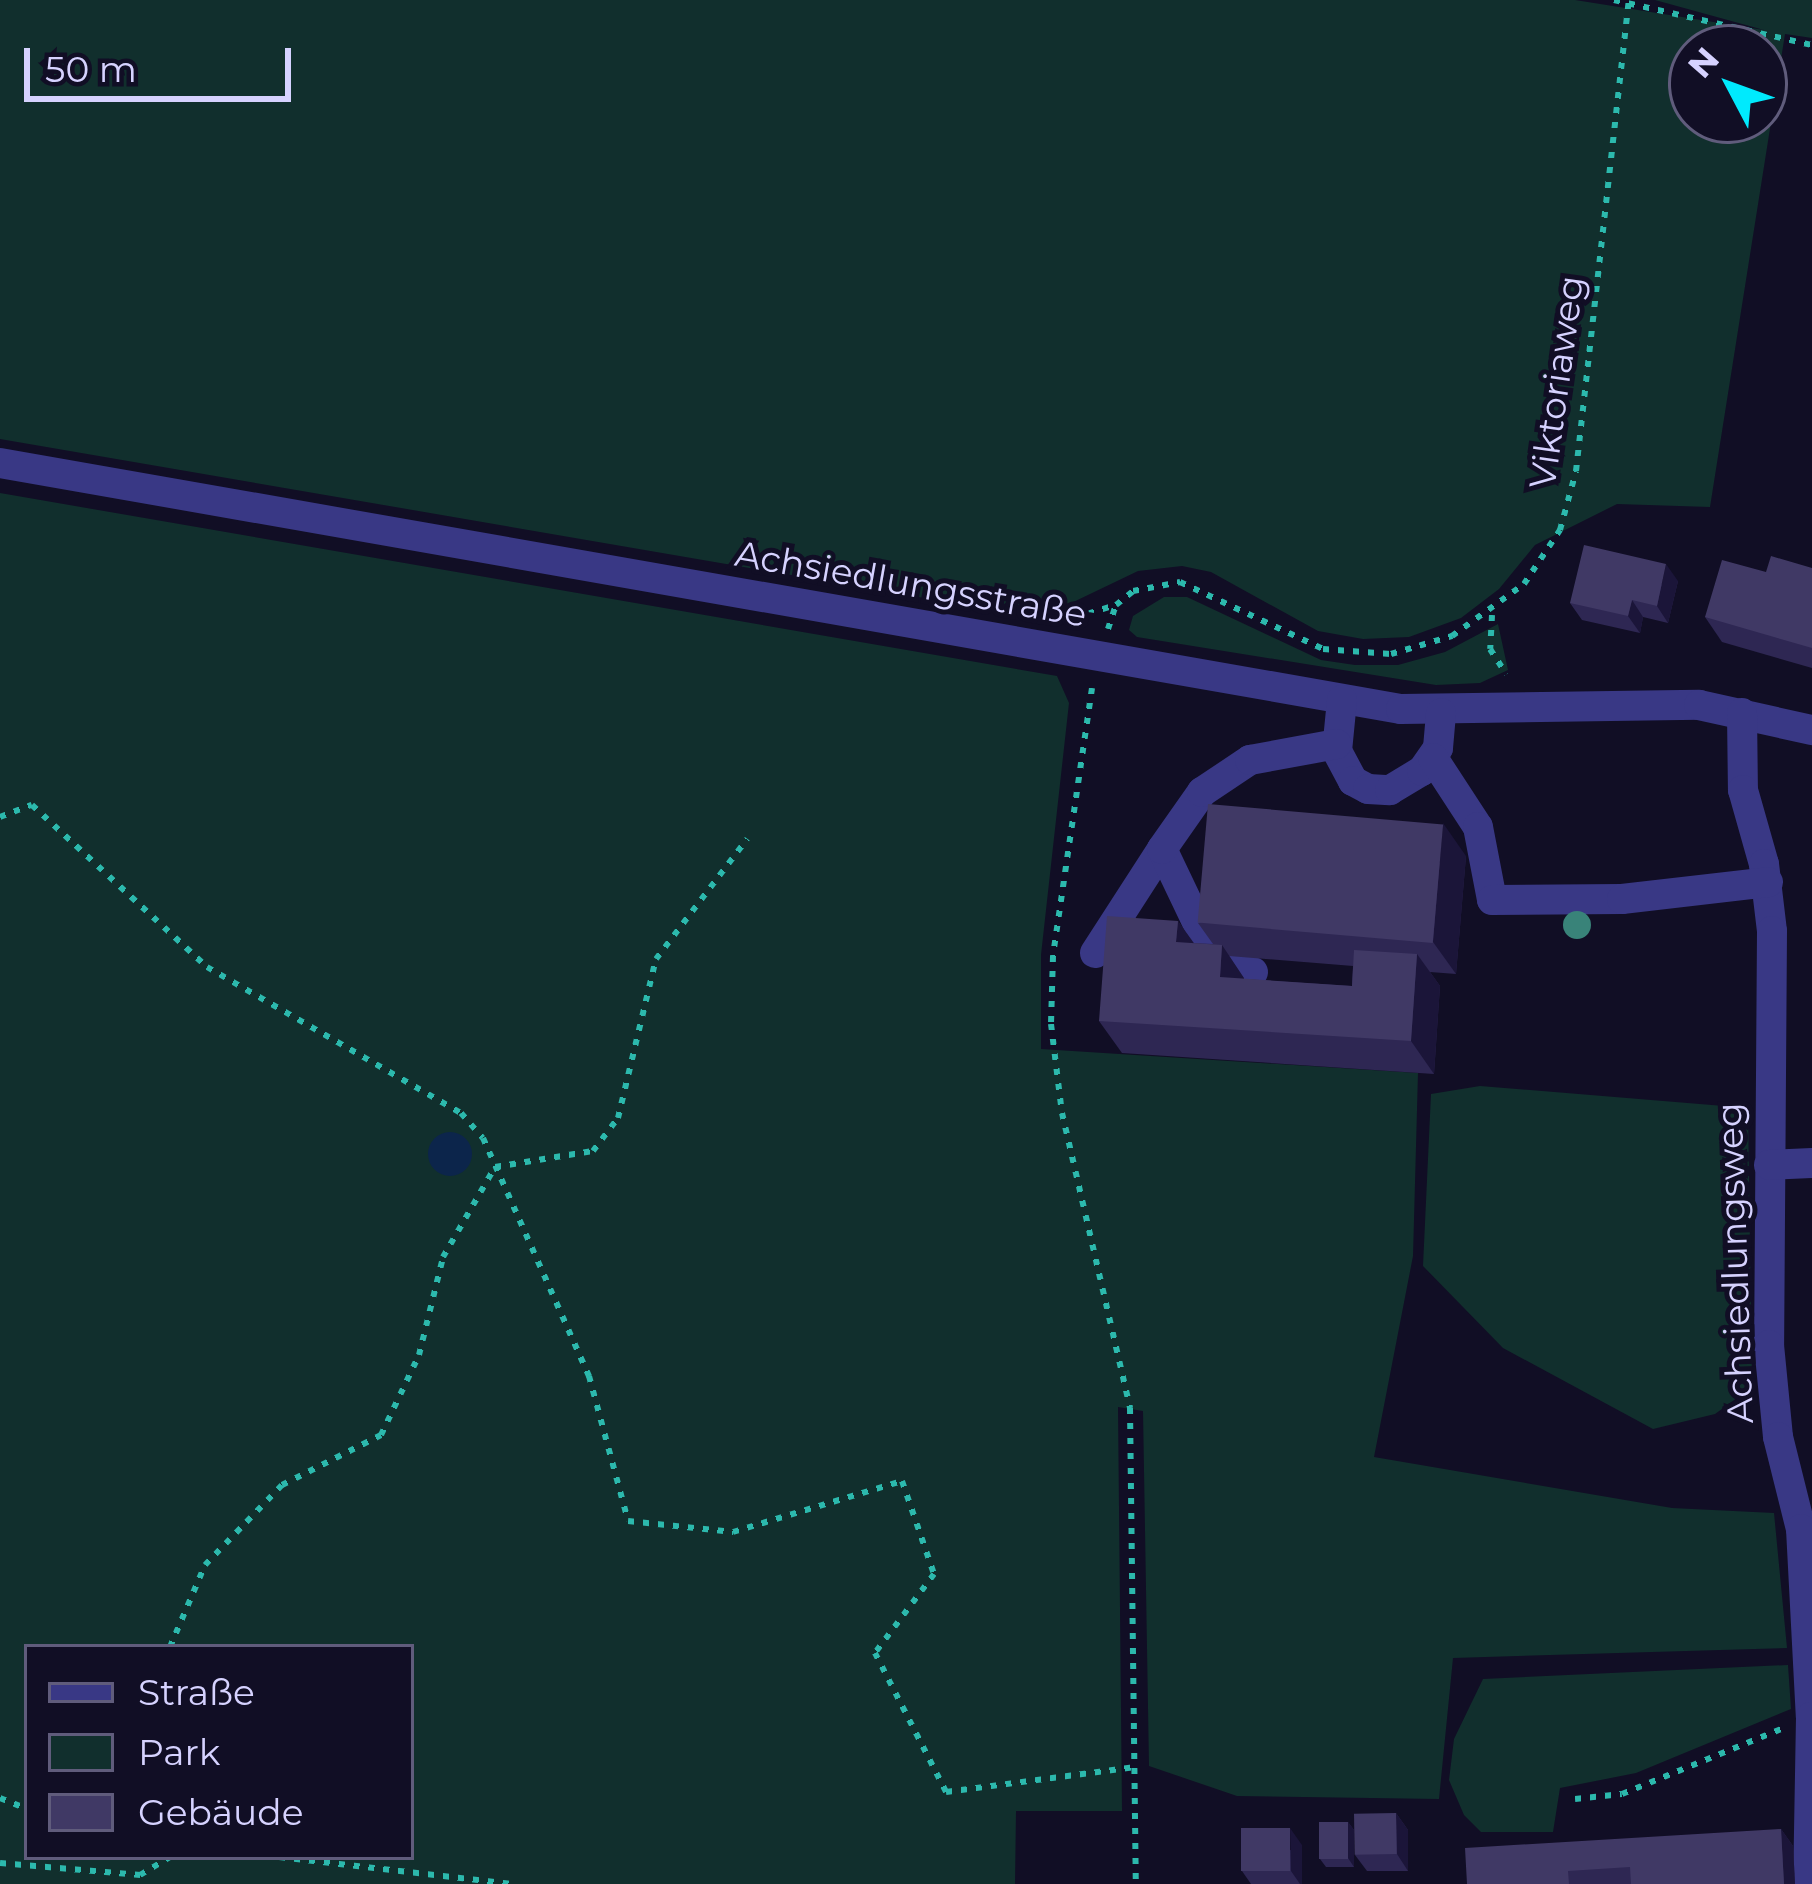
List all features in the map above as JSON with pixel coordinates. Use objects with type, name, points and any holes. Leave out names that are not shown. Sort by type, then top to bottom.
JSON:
[{"type":"street","name":"Achsiedlungsstraße","points":[[0,463],[1342,700],[1442,713],[1658,705],[1742,713],[1812,730]]},
{"type":"street","points":[[1342,700],[1337,745],[1342,767],[1368,789],[1409,783],[1432,758],[1442,713]]},
{"type":"street","name":"Achsiedlungsweg","points":[[1742,713],[1743,790],[1768,882],[1771,1375],[1806,1528],[1811,1717],[1808,1884]]},
{"type":"street","points":[[1095,952],[1202,791],[1250,760],[1337,745]]},
{"type":"street","points":[[1432,758],[1478,827],[1492,900],[1622,899],[1768,882]]},
{"type":"street","points":[[1162,849],[1216,962],[1253,972]]},
{"type":"street","points":[[1768,1165],[1812,1163]]},
{"type":"path","points":[[1614,0],[1812,44]]},
{"type":"path","name":"Viktoriaweg","points":[[1112,618],[1146,584],[1180,582],[1295,639],[1372,655],[1452,636],[1493,611],[1549,551],[1569,502],[1629,1]]},
{"type":"path","points":[[1493,611],[1490,649],[1510,681]]},
{"type":"path","points":[[1089,695],[1053,956],[1052,1024],[1061,1113],[1130,1408],[1136,1884]]},
{"type":"path","points":[[0,817],[32,805],[207,968],[461,1113],[495,1167],[589,1376],[628,1521],[733,1532],[902,1481],[934,1574],[875,1653],[946,1792],[1135,1767]]},
{"type":"path","points":[[495,1167],[593,1151],[618,1118],[656,959],[747,839]]},
{"type":"path","points":[[171,1644],[205,1565],[282,1485],[381,1435],[419,1355],[443,1257],[495,1167]]},
{"type":"path","points":[[1575,1799],[1622,1794],[1811,1717]]},
{"type":"path","points":[[0,1863],[140,1875],[165,1860]]},
{"type":"path","points":[[305,1860],[513,1884]]},
{"type":"green space","points":[[0,0],[1575,0],[1726,24],[1668,24],[1668,144],[1768,144],[1710,507],[1617,504],[1535,545],[1499,589],[1461,618],[1409,637],[1363,639],[1318,631],[1211,572],[1182,566],[1138,571],[1065,606],[994,610],[0,439]]},
{"type":"green space","points":[[1655,0],[1812,0],[1812,38],[1788,34],[1788,24],[1742,24]]},
{"type":"green space","points":[[0,493],[1057,676],[1069,703],[1041,955],[1041,1049],[1418,1073],[1413,1256],[1374,1457],[1672,1508],[1774,1513],[1787,1648],[1453,1658],[1439,1799],[1237,1796],[1149,1766],[1143,1411],[1118,1407],[1122,1811],[1016,1811],[1015,1884],[0,1884]]},
{"type":"green space","points":[[1164,597],[1187,597],[1321,660],[1355,665],[1398,665],[1445,652],[1498,624],[1508,670],[1480,683],[1436,685],[1137,637],[1129,630],[1133,616]]},
{"type":"green space","points":[[1480,1086],[1748,1108],[1752,1387],[1715,1414],[1653,1429],[1503,1348],[1423,1266],[1431,1094]]},
{"type":"green space","points":[[1788,1665],[1791,1709],[1636,1773],[1560,1788],[1553,1832],[1481,1832],[1464,1815],[1449,1780],[1454,1739],[1483,1679]]},
{"type":"water","points":[[450,1132],[465,1139],[472,1154],[465,1169],[450,1176],[435,1169],[428,1154],[435,1139]]},
{"type":"building","points":[[1584,545],[1666,564],[1657,606],[1632,600],[1628,616],[1570,603]]},
{"type":"building","points":[[1771,556],[1812,568],[1812,648],[1705,617],[1722,560],[1766,572]]},
{"type":"building","points":[[1208,804],[1443,825],[1433,943],[1198,923]]},
{"type":"building","points":[[1107,916],[1178,921],[1176,942],[1222,945],[1220,977],[1352,986],[1354,950],[1417,954],[1411,1041],[1099,1021]]},
{"type":"building","points":[[1396,1813],[1397,1854],[1355,1855],[1354,1814]]},
{"type":"building","points":[[1319,1822],[1348,1822],[1348,1859],[1319,1859]]},
{"type":"building","points":[[1241,1828],[1290,1828],[1290,1871],[1241,1871]]},
{"type":"building","points":[[1781,1829],[1784,1884],[1631,1884],[1630,1867],[1568,1871],[1569,1884],[1467,1884],[1465,1848]]}]
